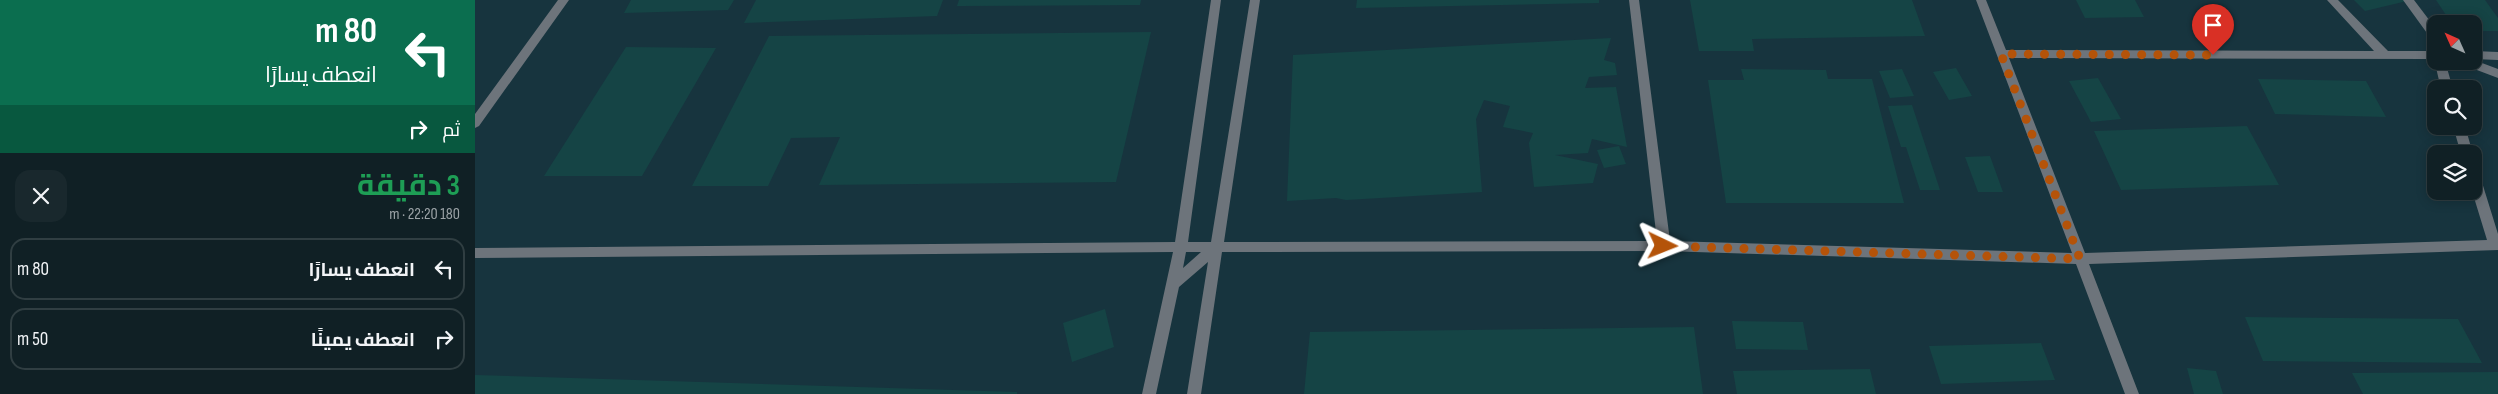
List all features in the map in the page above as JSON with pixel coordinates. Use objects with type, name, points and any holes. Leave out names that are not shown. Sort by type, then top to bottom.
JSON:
[{"type":"street","points":[[475,123],[564,0]]},
{"type":"street","points":[[1149,394],[1181,247],[1217,0]]},
{"type":"street","points":[[1194,394],[1255,0]]},
{"type":"street","points":[[1634,0],[1663,246]]},
{"type":"street","points":[[1981,0],[2132,394]]},
{"type":"street","points":[[2332,0],[2386,56]]},
{"type":"street","points":[[2408,0],[2427,26]]},
{"type":"street","points":[[2001,54],[2427,55]]},
{"type":"street","points":[[2483,55],[2498,56]]},
{"type":"street","points":[[2483,68],[2498,74]]},
{"type":"street","points":[[475,253],[1181,247],[1663,246],[2080,259],[2496,245],[2482,200]]},
{"type":"street","points":[[1173,284],[1217,247]]},
{"type":"shaded area","points":[[475,0],[2498,0],[2498,394],[475,394]]},
{"type":"building","points":[[631,0],[734,0],[728,10],[624,13]]},
{"type":"building","points":[[756,0],[943,0],[937,16],[744,23]]},
{"type":"building","points":[[959,0],[1141,0],[1140,5],[957,6]]},
{"type":"building","points":[[1357,0],[1599,0],[1599,3],[1356,8]]},
{"type":"building","points":[[1690,0],[1912,0],[1925,36],[1752,39],[1754,51],[1699,51]]},
{"type":"building","points":[[2076,0],[2135,0],[2144,17],[2085,18]]},
{"type":"building","points":[[2354,0],[2407,0],[2407,1],[2365,11]]},
{"type":"building","points":[[2436,0],[2485,0],[2498,18],[2498,31],[2483,31],[2483,15],[2446,15]]},
{"type":"building","points":[[1151,32],[1116,182],[819,185],[840,137],[791,138],[768,186],[692,186],[769,36]]},
{"type":"building","points":[[1611,38],[1604,60],[1615,63],[1617,75],[1589,77],[1585,88],[1616,87],[1627,147],[1592,139],[1588,153],[1555,155],[1598,164],[1593,183],[1534,187],[1529,143],[1533,133],[1503,127],[1510,106],[1484,100],[1476,119],[1482,192],[1346,200],[1336,198],[1287,201],[1293,55]]},
{"type":"building","points":[[626,47],[716,48],[642,176],[544,176]]},
{"type":"building","points":[[1956,68],[1972,96],[1949,100],[1933,72]]},
{"type":"building","points":[[1741,69],[1826,70],[1828,79],[1872,79],[1904,203],[1726,203],[1708,80],[1744,80]]},
{"type":"building","points":[[1902,69],[1914,96],[1890,98],[1879,71]]},
{"type":"building","points":[[2098,78],[2121,119],[2091,122],[2069,81]]},
{"type":"building","points":[[2258,79],[2366,81],[2386,117],[2275,114]]},
{"type":"building","points":[[1912,105],[1940,190],[1920,190],[1906,147],[1901,147],[1888,106]]},
{"type":"building","points":[[2247,126],[2279,185],[2121,190],[2094,131]]},
{"type":"building","points":[[1619,146],[1626,164],[1604,168],[1597,150]]},
{"type":"building","points":[[1990,156],[2003,192],[1978,192],[1965,157]]},
{"type":"building","points":[[1105,309],[1114,347],[1072,362],[1063,323]]},
{"type":"building","points":[[2245,317],[2458,319],[2482,363],[2263,361]]},
{"type":"building","points":[[1732,321],[1803,322],[1808,350],[1736,349]]},
{"type":"building","points":[[1694,327],[1703,394],[1304,394],[1310,332]]},
{"type":"building","points":[[2041,343],[2055,380],[1941,384],[1929,346]]},
{"type":"building","points":[[2187,368],[2216,371],[2223,394],[2194,394]]},
{"type":"building","points":[[1870,369],[1876,394],[1737,394],[1733,371]]},
{"type":"building","points":[[2498,372],[2498,394],[2363,394],[2352,373]]},
{"type":"building","points":[[475,375],[1017,392],[1017,394],[475,394]]},
{"type":"route","points":[[1663,246],[2080,259],[2001,54],[2213,55]]}]
